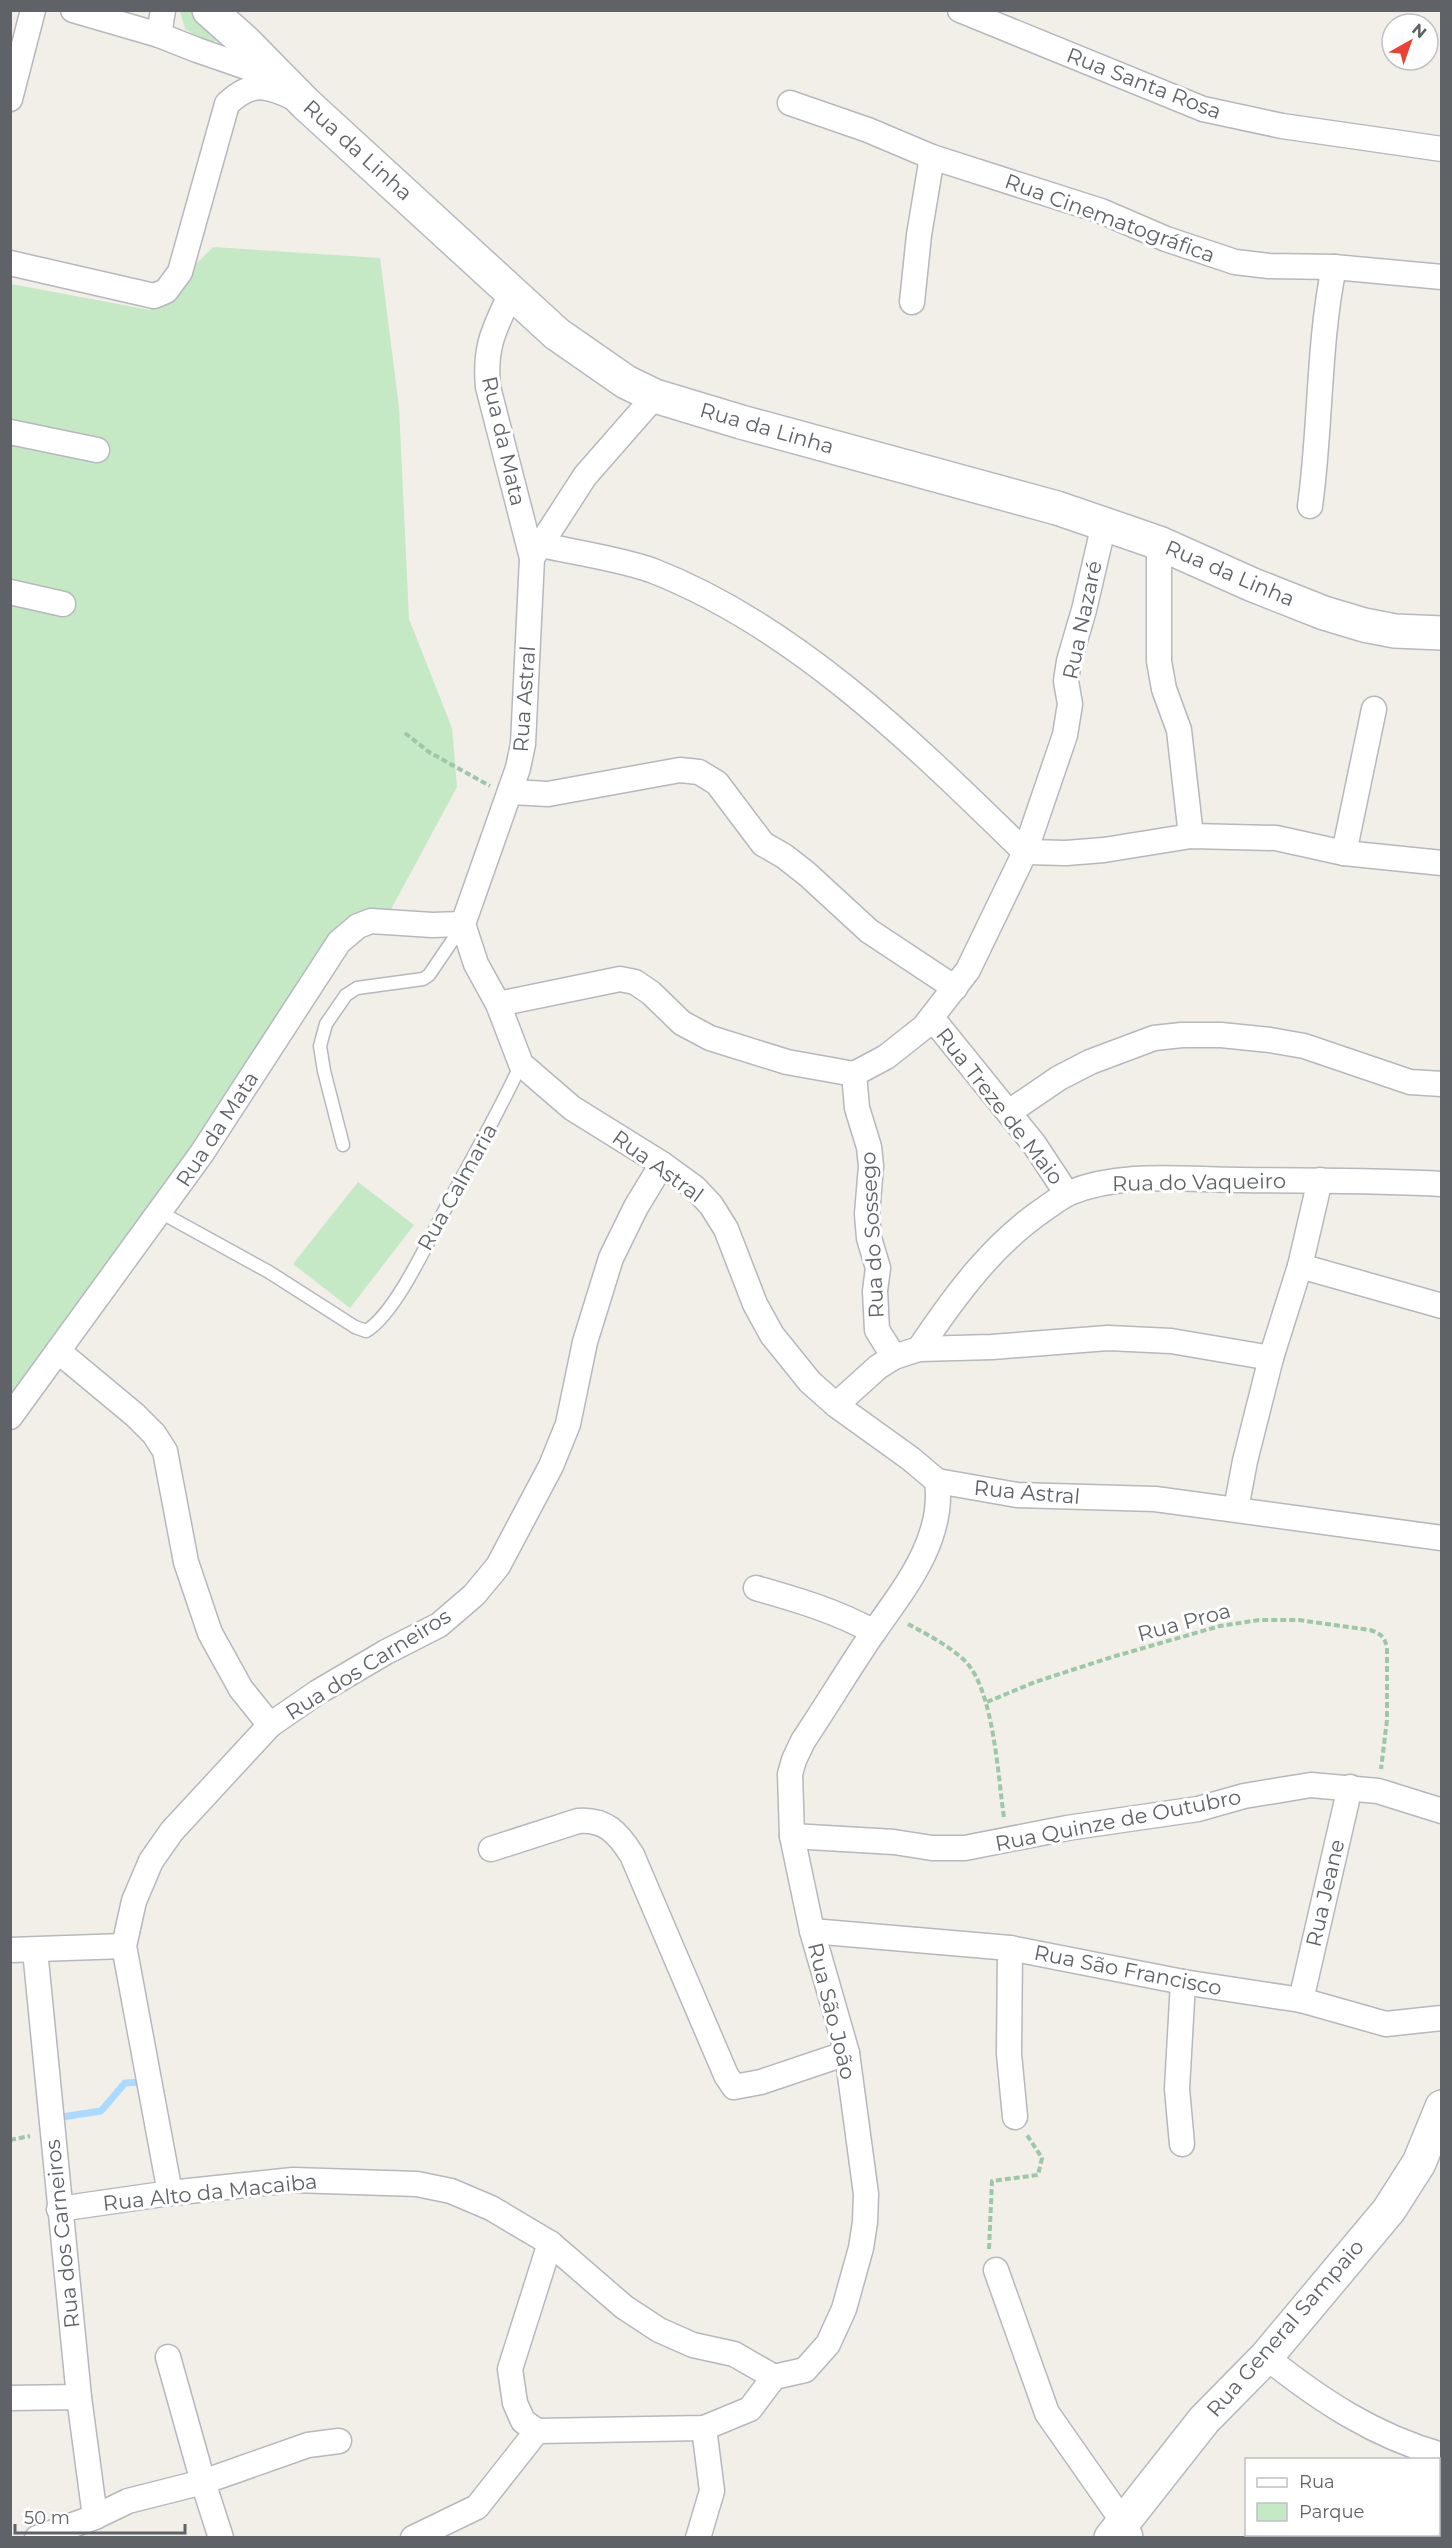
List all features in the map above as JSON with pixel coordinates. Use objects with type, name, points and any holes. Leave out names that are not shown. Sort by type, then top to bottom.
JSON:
[{"type":"street","points":[[10,99],[33,10]]},
{"type":"street","points":[[73,10],[159,35],[279,78]]},
{"type":"street","points":[[159,35],[163,10]]},
{"type":"street","name":"Rua da Linha","points":[[209,10],[244,41],[306,104],[557,334],[626,382],[655,396],[884,461],[1004,492],[1104,524],[1159,543],[1253,585],[1324,613],[1364,625],[1395,630],[1442,633]]},
{"type":"street","name":"Rua Santa Rosa","points":[[960,10],[1203,110],[1282,126],[1442,149]]},
{"type":"street","points":[[10,263],[154,296],[166,291],[175,282],[180,272],[227,104],[239,92],[251,87],[266,87],[277,89],[306,104]]},
{"type":"street","name":"Rua Cinematográfica","points":[[790,103],[868,130],[932,158],[1101,211],[1166,239],[1234,262],[1269,266],[1334,267],[1442,277]]},
{"type":"street","points":[[912,302],[918,235],[932,158]]},
{"type":"street","points":[[1311,506],[1321,401],[1325,309],[1334,267]]},
{"type":"street","name":"Rua da Mata","points":[[512,291],[490,339],[486,364],[488,387],[536,551]]},
{"type":"street","name":"Rua Astral","points":[[655,396],[585,476],[536,551],[523,744],[511,792],[463,924],[476,964],[498,1005],[520,1064],[572,1108],[662,1164],[695,1188],[711,1205],[726,1229],[755,1304],[772,1335],[803,1374],[836,1405],[911,1458],[937,1481],[1017,1495],[1155,1499],[1442,1538]]},
{"type":"street","points":[[10,432],[97,450]]},
{"type":"street","name":"Rua Nazaré","points":[[854,1074],[886,1057],[932,1018],[968,970],[1025,852],[1065,735],[1070,704],[1066,681],[1069,661],[1104,524]]},
{"type":"street","points":[[1159,543],[1159,661],[1164,689],[1179,730],[1191,836]]},
{"type":"street","points":[[536,551],[649,570],[703,593],[783,641],[869,708],[948,777],[1025,852],[1066,853],[1104,850],[1191,836],[1276,838],[1344,853],[1442,863]]},
{"type":"street","points":[[10,592],[63,604]]},
{"type":"street","points":[[1344,853],[1374,710]]},
{"type":"street","points":[[511,792],[548,794],[680,770],[699,772],[717,783],[763,844],[784,856],[807,874],[868,931],[955,988]]},
{"type":"street","name":"Rua da Mata","points":[[10,1418],[202,1153],[324,964],[347,934],[371,921],[432,925],[463,924]]},
{"type":"street","points":[[498,1005],[620,980],[635,982],[651,993],[682,1023],[711,1038],[787,1062],[854,1074]]},
{"type":"street","name":"Rua Treze de Maio","points":[[932,1018],[1009,1112],[1051,1167],[1067,1194]]},
{"type":"street","points":[[1009,1112],[1059,1078],[1089,1062],[1154,1038],[1182,1035],[1221,1035],[1270,1040],[1304,1047],[1410,1082],[1442,1084]]},
{"type":"street","name":"Rua do Sossego","points":[[854,1074],[857,1108],[869,1147],[871,1166],[867,1214],[869,1238],[878,1268],[875,1291],[877,1330],[894,1357]]},
{"type":"street","name":"Rua dos Carneiros","points":[[170,2193],[124,1946],[134,1901],[151,1861],[178,1823],[270,1725],[327,1686],[439,1625],[474,1595],[498,1566],[551,1466],[568,1424],[585,1342],[611,1258],[636,1207],[662,1164]]},
{"type":"street","name":"Rua do Vaqueiro","points":[[919,1349],[945,1310],[979,1268],[1024,1222],[1067,1194],[1091,1186],[1135,1180],[1320,1180],[1442,1184]]},
{"type":"street","points":[[1236,1509],[1245,1461],[1271,1358],[1300,1266],[1320,1180]]},
{"type":"street","points":[[1300,1266],[1442,1306]]},
{"type":"street","points":[[836,1405],[866,1376],[894,1357],[919,1349],[992,1347],[1108,1338],[1171,1341],[1271,1358]]},
{"type":"street","points":[[58,1351],[135,1415],[154,1434],[165,1451],[186,1562],[210,1633],[241,1689],[270,1725]]},
{"type":"street","name":"Rua São João","points":[[774,2377],[806,2370],[828,2344],[844,2309],[861,2248],[866,2193],[847,2053],[812,1931],[792,1836],[790,1774],[803,1741],[917,1569],[932,1534],[938,1511],[937,1481]]},
{"type":"street","points":[[756,1588],[844,1616],[874,1632]]},
{"type":"street","name":"Rua Quinze de Outubro","points":[[792,1836],[894,1842],[932,1848],[965,1848],[1067,1828],[1198,1809],[1244,1796],[1311,1785],[1378,1791],[1442,1811]]},
{"type":"street","name":"Rua Jeane","points":[[1301,2000],[1350,1787]]},
{"type":"street","points":[[491,1849],[578,1821],[592,1820],[615,1832],[632,1855],[726,2075],[734,2087],[760,2082],[847,2053]]},
{"type":"street","name":"Rua São Francisco","points":[[812,1931],[1010,1948],[1183,1982],[1301,2000],[1386,2024],[1442,2018]]},
{"type":"street","points":[[10,1950],[124,1946]]},
{"type":"street","points":[[1010,1948],[1009,2054],[1015,2117]]},
{"type":"street","name":"Rua dos Carneiros","points":[[35,1950],[59,2209],[79,2397],[95,2517]]},
{"type":"street","points":[[1182,2144],[1178,2089],[1183,1982]]},
{"type":"street","name":"Rua General Sampaio","points":[[1122,2533],[1204,2420],[1266,2357],[1389,2210],[1419,2163],[1442,2108]]},
{"type":"street","name":"Rua Alto da Macaiba","points":[[59,2209],[170,2193],[293,2180],[417,2184],[451,2191],[491,2208],[550,2243],[624,2307],[659,2330],[693,2345],[734,2354],[774,2377]]},
{"type":"street","points":[[550,2243],[510,2369],[515,2403],[523,2421],[537,2431],[704,2428],[750,2409],[774,2377]]},
{"type":"street","points":[[996,2270],[1047,2413],[1122,2533]]},
{"type":"street","points":[[168,2357],[221,2538]]},
{"type":"street","points":[[1266,2357],[1310,2392],[1355,2421],[1408,2446],[1442,2455]]},
{"type":"street","points":[[10,2398],[79,2397]]},
{"type":"street","points":[[698,2538],[712,2491],[704,2428]]},
{"type":"street","points":[[414,2537],[477,2507],[537,2431]]},
{"type":"street","points":[[37,2538],[95,2517],[128,2501],[203,2482],[308,2445],[339,2441]]},
{"type":"lane","points":[[343,1145],[320,1046],[326,1024],[346,995],[357,988],[413,982],[429,975],[463,924]]},
{"type":"lane","name":"Rua Calmaria","points":[[160,1212],[269,1272],[355,1328],[366,1331],[375,1326],[389,1308],[492,1125],[520,1064]]},
{"type":"path","points":[[405,733],[429,752],[481,782],[511,792]]},
{"type":"path","points":[[890,1612],[956,1653],[977,1676],[987,1702],[1008,1841]]},
{"type":"path","name":"Rua Proa","points":[[987,1702],[1035,1682],[1163,1641],[1220,1626],[1259,1620],[1299,1620],[1370,1630],[1380,1634],[1385,1639],[1387,1647],[1387,1720],[1378,1791]]},
{"type":"path","points":[[996,2270],[988,2247],[992,2181],[1038,2175],[1042,2158],[1015,2117]]},
{"type":"green space","points":[[180,11],[215,11],[222,39],[208,43],[185,29]]},
{"type":"green space","points":[[213,247],[380,258],[399,407],[409,619],[452,728],[457,787],[388,915],[348,918],[11,1412],[11,284],[150,310]]},
{"type":"green space","points":[[358,1182],[414,1225],[350,1308],[293,1264]]},
{"type":"waterway","points":[[62,2117],[101,2111],[125,2083],[142,2082]]}]
